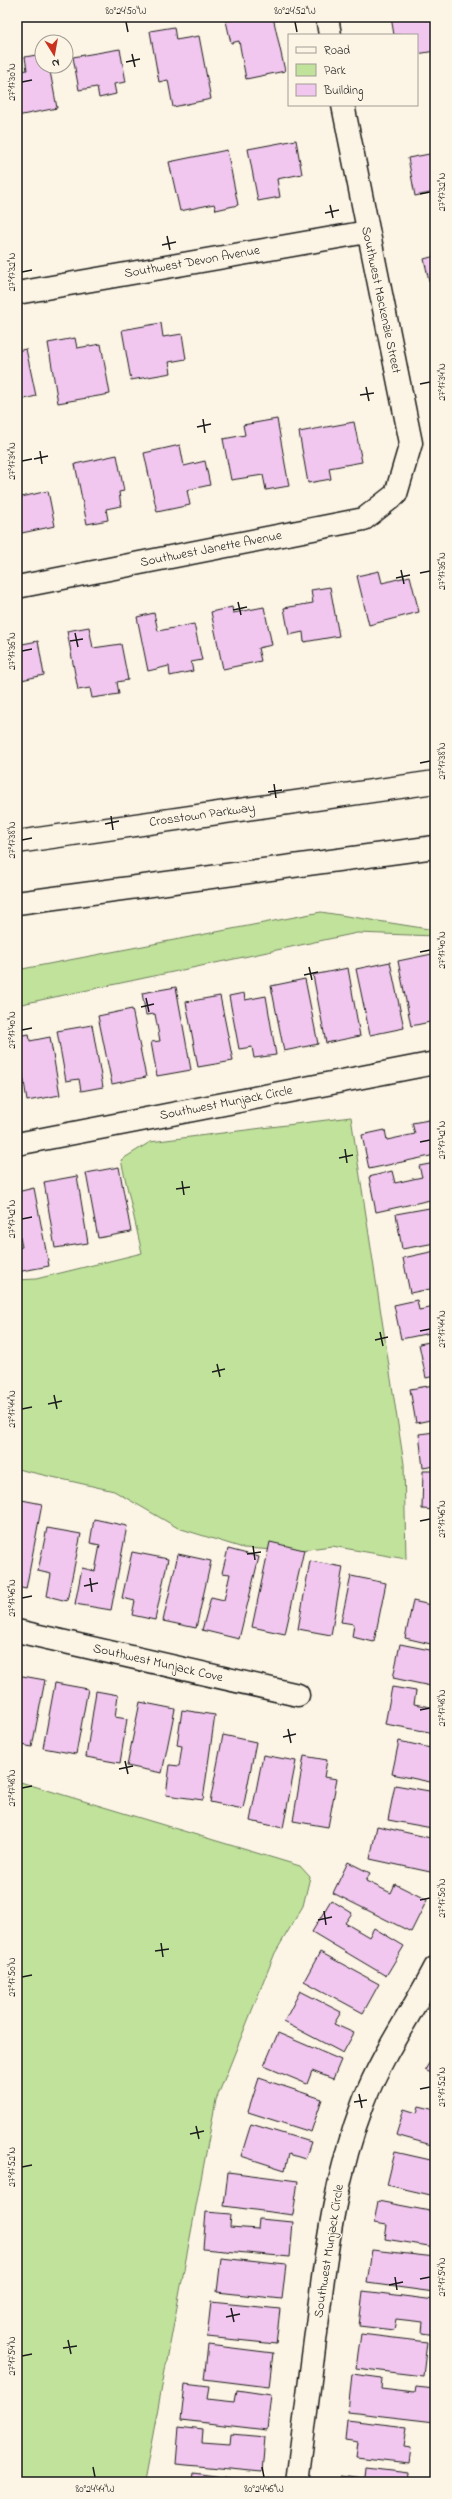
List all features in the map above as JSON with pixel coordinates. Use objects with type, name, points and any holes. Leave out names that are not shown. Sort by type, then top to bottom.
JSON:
[{"type":"street","points":[[327,17],[330,34]]},
{"type":"street","name":"Southwest Mackenzie Street","points":[[344,106],[367,232],[411,443],[396,494]]},
{"type":"street","name":"Southwest Devon Avenue","points":[[17,293],[367,232]]},
{"type":"street","name":"Southwest Janette Avenue","points":[[17,587],[364,519],[396,494]]},
{"type":"street","name":"Crosstown Parkway","points":[[17,842],[435,782]]},
{"type":"street","points":[[17,904],[435,848]]},
{"type":"street","name":"Southwest Munjack Circle","points":[[17,1144],[435,1063]]},
{"type":"street","name":"Southwest Munjack Cove","points":[[17,1631],[298,1695]]},
{"type":"street","name":"Southwest Munjack Circle","points":[[297,2482],[328,2236],[347,2151],[364,2100],[383,2059],[435,1968]]},
{"type":"green space","points":[[321,912],[435,930],[435,936],[357,933],[17,1005],[17,970]]},
{"type":"green space","points":[[351,1117],[404,1464],[406,1559],[332,1546],[293,1551],[243,1548],[178,1528],[114,1491],[17,1469],[17,1280],[36,1279],[142,1253],[121,1160],[150,1142]]},
{"type":"green space","points":[[17,1781],[300,1866],[310,1877],[303,1906],[275,1953],[216,2100],[144,2482],[17,2482]]},
{"type":"building","points":[[245,17],[273,17],[285,71],[246,79],[239,41],[231,43],[226,21]]},
{"type":"building","points":[[391,17],[435,17],[435,51],[418,54],[418,34],[394,34]]},
{"type":"building","points":[[174,27],[176,40],[199,36],[211,99],[173,107],[168,80],[159,82],[150,31]]},
{"type":"building","points":[[120,49],[126,82],[114,84],[116,94],[99,98],[97,87],[79,90],[74,57]]},
{"type":"building","points":[[34,55],[34,74],[51,74],[57,108],[17,116],[17,72],[27,70],[25,57]]},
{"type":"building","points":[[296,140],[302,174],[277,179],[280,197],[258,201],[248,149]]},
{"type":"building","points":[[227,150],[238,205],[216,210],[214,204],[180,211],[169,162]]},
{"type":"building","points":[[435,153],[435,192],[415,196],[408,158]]},
{"type":"building","points":[[435,256],[435,280],[429,281],[424,259]]},
{"type":"building","points":[[161,323],[163,337],[182,334],[186,359],[169,362],[171,373],[131,380],[122,330]]},
{"type":"building","points":[[75,338],[77,348],[101,344],[110,394],[58,403],[48,343]]},
{"type":"building","points":[[26,349],[36,396],[17,401],[17,351]]},
{"type":"building","points":[[277,419],[289,486],[266,490],[263,475],[231,480],[223,439],[245,435],[243,425]]},
{"type":"building","points":[[354,422],[362,462],[329,468],[331,479],[308,483],[299,432]]},
{"type":"building","points":[[180,445],[184,466],[205,461],[210,485],[187,490],[190,505],[157,512],[144,453]]},
{"type":"building","points":[[117,455],[124,491],[119,492],[121,506],[106,509],[108,520],[87,524],[75,464]]},
{"type":"building","points":[[48,491],[55,526],[17,534],[17,498]]},
{"type":"building","points":[[379,571],[382,583],[410,576],[419,612],[369,625],[357,576]]},
{"type":"building","points":[[330,587],[339,636],[304,642],[303,632],[289,635],[284,608],[313,603],[311,590]]},
{"type":"building","points":[[232,607],[233,613],[264,607],[272,645],[258,648],[261,661],[223,669],[211,612]]},
{"type":"building","points":[[154,613],[158,631],[194,624],[202,660],[191,662],[193,671],[170,676],[169,666],[148,671],[137,617]]},
{"type":"building","points":[[89,627],[93,648],[121,644],[128,680],[117,682],[119,694],[92,698],[90,688],[78,690],[67,631]]},
{"type":"building","points":[[38,641],[44,675],[17,681],[17,645]]},
{"type":"building","points":[[432,954],[435,968],[435,1021],[411,1026],[398,961]]},
{"type":"building","points":[[390,962],[404,1028],[370,1035],[356,969]]},
{"type":"building","points":[[348,968],[360,1036],[326,1043],[313,975]]},
{"type":"building","points":[[305,979],[318,1044],[284,1051],[271,986]]},
{"type":"building","points":[[176,987],[191,1070],[157,1076],[151,1042],[160,1041],[155,1014],[146,1015],[142,993]]},
{"type":"building","points":[[244,993],[245,1000],[266,996],[276,1055],[254,1058],[252,1047],[239,1049],[229,996]]},
{"type":"building","points":[[220,996],[233,1061],[198,1067],[186,1002]]},
{"type":"building","points":[[132,1009],[146,1077],[112,1084],[98,1016]]},
{"type":"building","points":[[92,1025],[103,1087],[81,1091],[79,1079],[66,1081],[57,1031]]},
{"type":"building","points":[[29,1034],[30,1041],[50,1037],[60,1095],[27,1101],[17,1036]]},
{"type":"building","points":[[435,1119],[435,1155],[369,1169],[362,1135],[385,1130],[387,1140],[415,1134],[412,1123]]},
{"type":"building","points":[[435,1163],[435,1199],[376,1212],[369,1177],[392,1171],[395,1183],[422,1177],[419,1166]]},
{"type":"building","points":[[119,1167],[131,1232],[98,1238],[86,1173]]},
{"type":"building","points":[[77,1176],[88,1243],[55,1248],[44,1182]]},
{"type":"building","points":[[34,1188],[49,1266],[17,1272],[17,1248],[22,1247],[17,1223],[17,1192]]},
{"type":"building","points":[[435,1207],[435,1243],[402,1249],[396,1214]]},
{"type":"building","points":[[435,1251],[435,1288],[410,1293],[403,1258]]},
{"type":"building","points":[[417,1300],[419,1310],[435,1307],[435,1332],[401,1339],[394,1305]]},
{"type":"building","points":[[435,1341],[435,1376],[426,1378],[419,1344]]},
{"type":"building","points":[[434,1385],[435,1419],[416,1423],[410,1389]]},
{"type":"building","points":[[435,1432],[435,1466],[423,1468],[419,1434]]},
{"type":"building","points":[[423,1471],[435,1471],[435,1510],[422,1509]]},
{"type":"building","points":[[17,1499],[42,1504],[26,1589],[17,1587]]},
{"type":"building","points":[[94,1519],[127,1526],[111,1610],[75,1604],[82,1568],[95,1571],[100,1545],[90,1543]]},
{"type":"building","points":[[47,1528],[81,1534],[67,1601],[47,1596],[51,1574],[38,1571]]},
{"type":"building","points":[[270,1542],[304,1550],[285,1634],[252,1627]]},
{"type":"building","points":[[228,1549],[259,1557],[239,1639],[202,1630],[211,1597],[224,1600],[230,1574],[222,1573]]},
{"type":"building","points":[[132,1552],[168,1559],[155,1620],[132,1615],[135,1601],[122,1598]]},
{"type":"building","points":[[178,1554],[211,1561],[196,1628],[163,1621]]},
{"type":"building","points":[[310,1561],[343,1567],[331,1635],[298,1629]]},
{"type":"building","points":[[351,1576],[386,1583],[374,1642],[352,1637],[354,1624],[341,1622]]},
{"type":"building","points":[[413,1601],[435,1606],[435,1645],[405,1638]]},
{"type":"building","points":[[400,1644],[435,1651],[435,1687],[393,1678]]},
{"type":"building","points":[[17,1675],[45,1680],[32,1747],[17,1744]]},
{"type":"building","points":[[55,1683],[88,1689],[76,1754],[43,1748]]},
{"type":"building","points":[[392,1687],[416,1691],[414,1704],[435,1708],[435,1733],[385,1724]]},
{"type":"building","points":[[96,1691],[118,1695],[115,1717],[127,1719],[120,1763],[86,1757]]},
{"type":"building","points":[[140,1702],[175,1709],[162,1773],[127,1766]]},
{"type":"building","points":[[182,1710],[215,1715],[203,1800],[166,1795],[170,1765],[179,1766],[182,1746],[177,1745]]},
{"type":"building","points":[[223,1735],[256,1742],[243,1809],[210,1802]]},
{"type":"building","points":[[399,1741],[435,1749],[435,1783],[392,1774]]},
{"type":"building","points":[[263,1755],[296,1761],[283,1828],[250,1821]]},
{"type":"building","points":[[304,1756],[327,1760],[324,1777],[337,1779],[328,1827],[293,1821]]},
{"type":"building","points":[[395,1785],[435,1792],[435,1813],[432,1828],[388,1820]]},
{"type":"building","points":[[377,1826],[435,1839],[435,1873],[370,1859]]},
{"type":"building","points":[[348,1862],[370,1873],[366,1881],[391,1893],[395,1884],[427,1900],[411,1932],[333,1893]]},
{"type":"building","points":[[331,1900],[352,1913],[345,1923],[369,1937],[374,1928],[404,1946],[386,1976],[312,1932]]},
{"type":"building","points":[[320,1952],[379,1984],[363,2013],[304,1981]]},
{"type":"building","points":[[300,1991],[341,2012],[334,2024],[354,2033],[343,2053],[284,2022]]},
{"type":"building","points":[[278,2033],[341,2060],[333,2079],[312,2071],[307,2084],[264,2066]]},
{"type":"building","points":[[435,2053],[435,2075],[425,2070]]},
{"type":"building","points":[[259,2078],[322,2099],[311,2132],[248,2112]]},
{"type":"building","points":[[419,2106],[435,2110],[435,2146],[396,2135],[404,2109],[417,2113]]},
{"type":"building","points":[[251,2124],[311,2142],[305,2159],[289,2154],[285,2170],[241,2156]]},
{"type":"building","points":[[395,2152],[435,2161],[435,2196],[387,2185]]},
{"type":"building","points":[[228,2172],[298,2181],[293,2215],[224,2206]]},
{"type":"building","points":[[378,2201],[435,2212],[432,2231],[435,2232],[435,2247],[385,2239],[387,2225],[374,2223]]},
{"type":"building","points":[[206,2212],[231,2214],[230,2227],[258,2229],[259,2219],[293,2222],[290,2257],[203,2249]]},
{"type":"building","points":[[372,2250],[435,2257],[434,2292],[367,2283]]},
{"type":"building","points":[[221,2258],[286,2265],[282,2299],[217,2292]]},
{"type":"building","points":[[363,2291],[435,2300],[435,2335],[422,2333],[423,2322],[396,2319],[394,2330],[359,2326]]},
{"type":"building","points":[[211,2302],[280,2309],[276,2344],[207,2337]]},
{"type":"building","points":[[361,2334],[427,2342],[423,2376],[356,2368]]},
{"type":"building","points":[[208,2345],[273,2353],[269,2387],[204,2379]]},
{"type":"building","points":[[352,2374],[382,2378],[381,2389],[415,2393],[416,2387],[435,2389],[435,2422],[348,2412]]},
{"type":"building","points":[[185,2384],[209,2387],[207,2399],[235,2402],[237,2390],[271,2395],[267,2430],[181,2420]]},
{"type":"building","points":[[347,2420],[407,2427],[404,2447],[411,2448],[409,2463],[356,2457],[358,2443],[345,2441]]},
{"type":"building","points":[[179,2427],[203,2430],[202,2442],[230,2444],[231,2434],[265,2437],[262,2472],[176,2464]]},
{"type":"building","points":[[365,2467],[409,2472],[408,2482],[340,2482],[341,2475],[364,2478]]},
{"type":"building","points":[[193,2473],[259,2482],[192,2482]]}]
